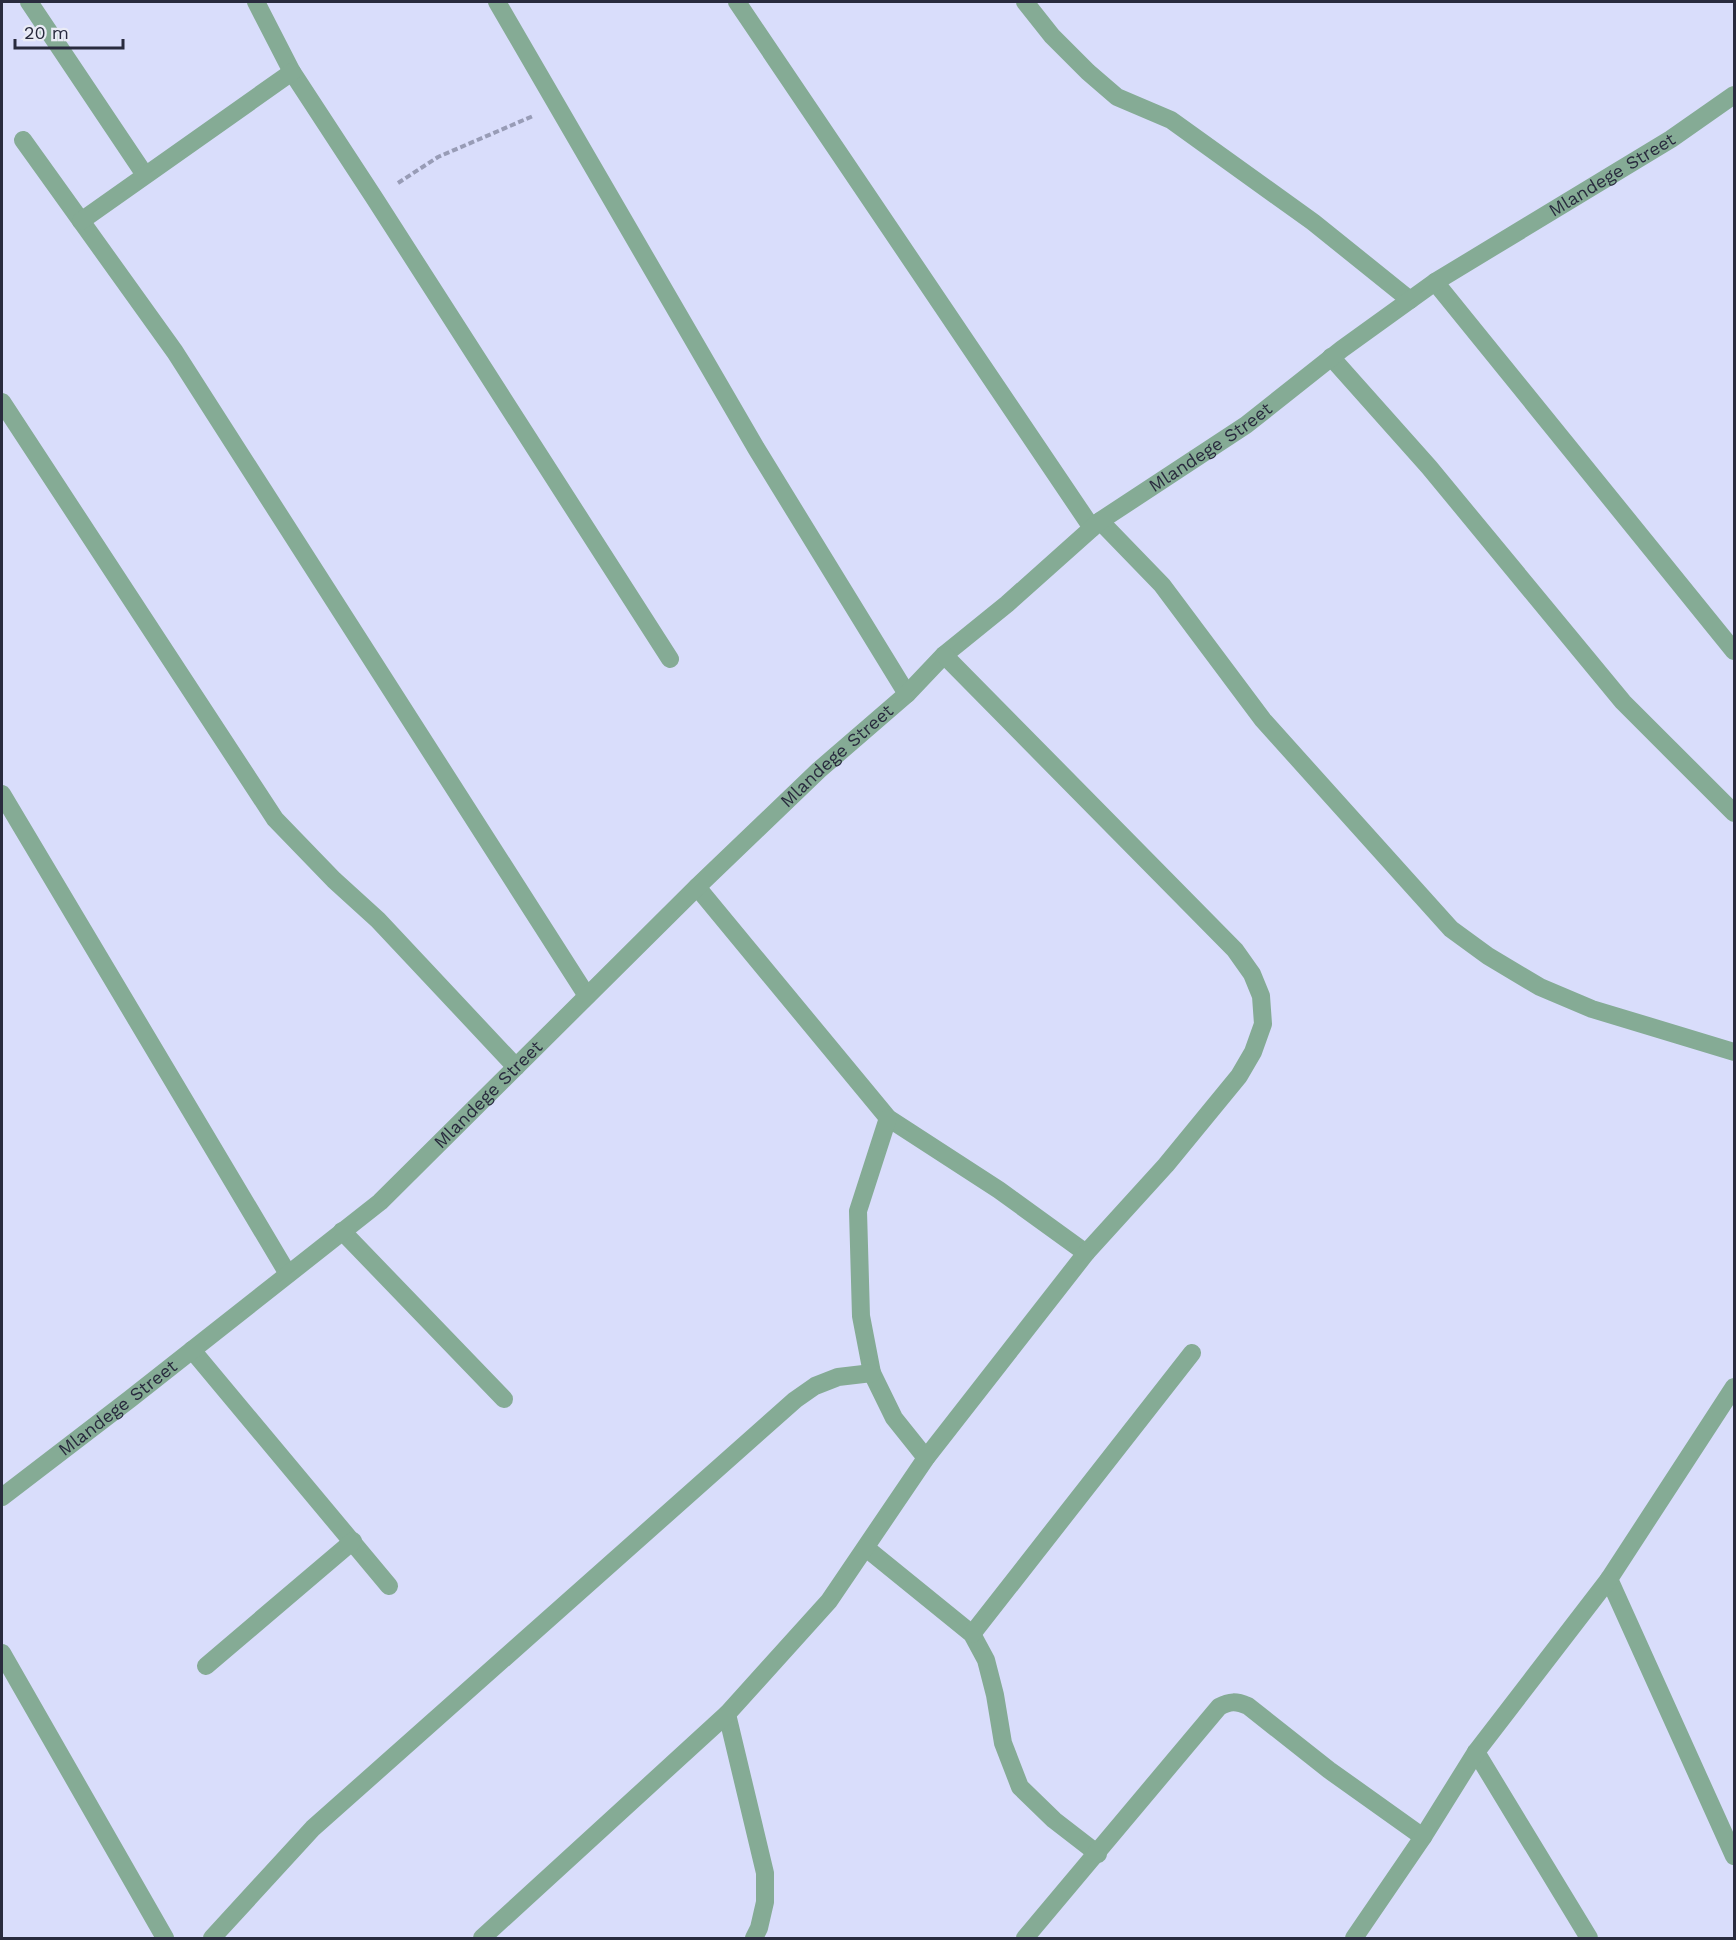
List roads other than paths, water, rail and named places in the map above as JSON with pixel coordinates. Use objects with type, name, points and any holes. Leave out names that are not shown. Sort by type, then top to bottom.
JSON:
[{"type":"street","points":[[29,2],[145,175]]},
{"type":"street","points":[[256,2],[292,72],[670,659]]},
{"type":"street","points":[[497,2],[756,448],[907,694]]},
{"type":"street","points":[[737,2],[1096,525],[1162,585],[1263,720],[1451,929],[1488,956],[1540,987],[1592,1009],[1734,1052]]},
{"type":"street","points":[[1025,2],[1052,36],[1117,98],[1171,120],[1313,222],[1410,300]]},
{"type":"street","points":[[81,221],[292,72]]},
{"type":"street","name":"Mlandege Street","points":[[2,1497],[380,1202],[697,887],[819,770],[907,694],[944,655],[1007,604],[1096,525],[1246,426],[1331,357],[1435,282],[1671,139],[1734,95]]},
{"type":"street","points":[[23,140],[175,352],[587,996]]},
{"type":"street","points":[[1435,282],[1734,651]]},
{"type":"street","points":[[1331,357],[1429,467],[1623,702],[1734,813]]},
{"type":"street","points":[[2,402],[275,819],[334,880],[378,920],[516,1066]]},
{"type":"street","points":[[482,1938],[727,1714],[829,1601],[926,1458],[1086,1253],[1166,1165],[1239,1076],[1253,1052],[1263,1024],[1261,996],[1252,974],[1235,950],[944,655]]},
{"type":"street","points":[[2,794],[288,1274]]},
{"type":"street","points":[[697,887],[888,1118],[999,1190],[1086,1253]]},
{"type":"street","points":[[888,1118],[858,1211],[861,1316],[872,1373],[894,1418],[926,1458]]},
{"type":"street","points":[[342,1231],[504,1399]]},
{"type":"street","points":[[192,1350],[389,1586]]},
{"type":"street","points":[[972,1634],[1192,1353]]},
{"type":"street","points":[[212,1938],[314,1828],[795,1400],[815,1386],[837,1377],[872,1373]]},
{"type":"street","points":[[1354,1938],[1423,1837],[1476,1752],[1609,1579],[1733,1398]]},
{"type":"street","points":[[206,1666],[352,1541]]},
{"type":"street","points":[[866,1548],[972,1634],[986,1660],[1003,1743],[1020,1786],[1054,1820],[1098,1854]]},
{"type":"street","points":[[1609,1579],[1734,1856]]},
{"type":"street","points":[[2,1653],[165,1938]]},
{"type":"street","points":[[1025,1938],[1098,1854],[1219,1707],[1230,1701],[1248,1706],[1329,1770],[1423,1837]]},
{"type":"street","points":[[727,1714],[765,1873],[765,1902],[759,1928],[754,1938]]},
{"type":"street","points":[[1476,1752],[1589,1938]]}]
